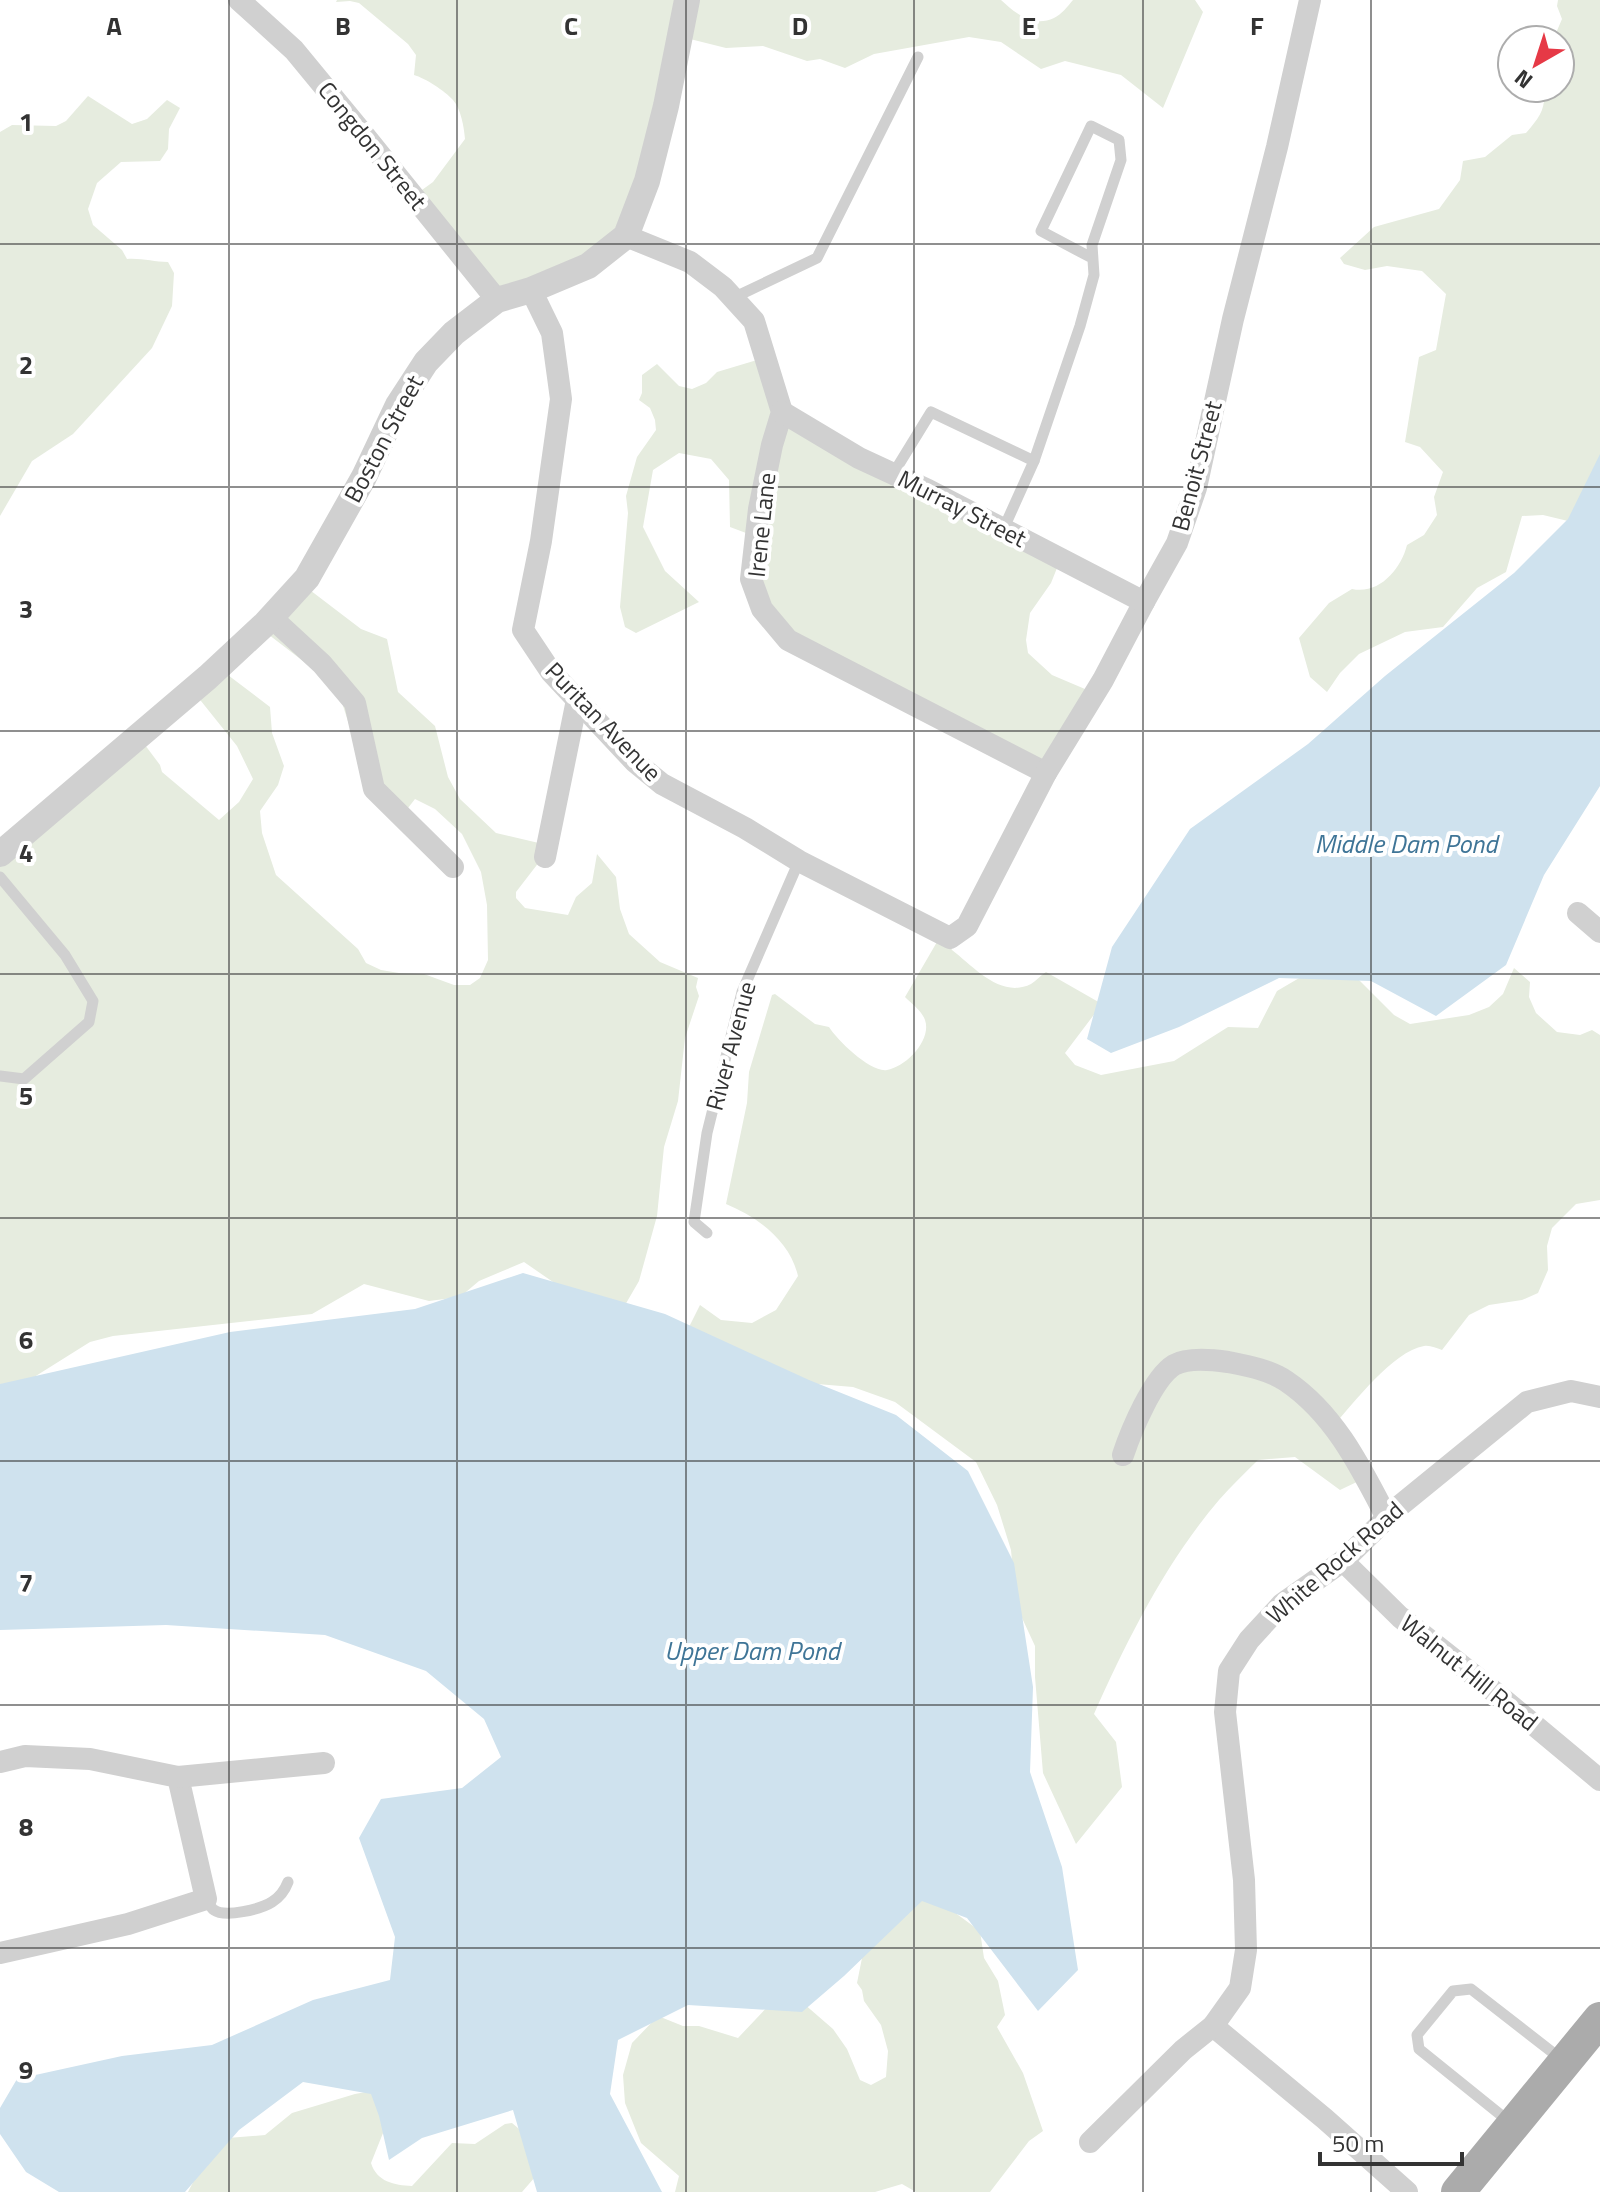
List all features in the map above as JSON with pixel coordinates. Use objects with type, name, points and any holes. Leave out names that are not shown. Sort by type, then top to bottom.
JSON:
[{"type":"main road","points":[[1458,2192],[1600,2019]]},
{"type":"street","name":"Congdon Street","points":[[239,0],[294,50],[497,300]]},
{"type":"street","points":[[687,0],[647,181],[626,236],[690,262],[723,287],[754,321],[782,412]]},
{"type":"street","name":"Benoit Street","points":[[959,932],[967,926],[1046,773],[1103,680],[1177,543],[1196,488],[1233,319],[1277,147],[1310,0]]},
{"type":"street","name":"Boston Street","points":[[0,854],[208,677],[307,578],[352,500],[398,405],[426,362],[454,333],[497,300],[531,290],[588,266],[626,236]]},
{"type":"street","name":"Puritan Avenue","points":[[531,290],[552,333],[561,399],[541,541],[523,630],[551,672],[635,762],[662,784],[799,861],[950,938],[959,932]]},
{"type":"street","name":"Murray Street","points":[[782,412],[859,458],[1144,602]]},
{"type":"street","name":"Irene Lane","points":[[782,412],[759,509],[751,579],[762,609],[788,640],[1046,773]]},
{"type":"street","points":[[271,617],[322,664],[355,703],[374,789],[453,867]]},
{"type":"street","points":[[545,857],[577,700]]},
{"type":"street","points":[[1578,913],[1600,932]]},
{"type":"street","points":[[1123,1455],[1145,1405],[1175,1364],[1208,1359],[1254,1367],[1285,1380],[1316,1408],[1351,1450],[1387,1518]]},
{"type":"street","name":"White Rock Road","points":[[1090,2142],[1183,2050],[1213,2026],[1240,1988],[1246,1950],[1244,1880],[1225,1712],[1229,1671],[1249,1640],[1282,1604],[1343,1561],[1387,1518],[1527,1402],[1571,1391],[1600,1397]]},
{"type":"street","name":"Walnut Hill Road","points":[[1343,1561],[1400,1617],[1600,1780]]},
{"type":"street","points":[[0,1762],[25,1756],[90,1759],[178,1777],[324,1763]]},
{"type":"street","points":[[0,1953],[128,1924],[206,1899],[178,1777]]},
{"type":"street","points":[[1213,2026],[1407,2192]]},
{"type":"lane","points":[[733,298],[817,258],[918,57]]},
{"type":"lane","points":[[1003,530],[1034,461],[1080,326],[1094,275],[1092,245],[1121,160],[1119,140],[1091,126],[1041,231],[1092,258]]},
{"type":"lane","points":[[893,474],[931,412],[1034,461]]},
{"type":"lane","name":"River Avenue","points":[[707,1233],[694,1222],[707,1133],[742,992],[799,861]]},
{"type":"lane","points":[[0,877],[65,955],[93,1001],[89,1022],[24,1079],[0,1076]]},
{"type":"lane","points":[[206,1899],[214,1910],[226,1914],[262,1907],[275,1901],[288,1882]]},
{"type":"lane","points":[[1513,2124],[1419,2049],[1417,2035],[1453,1991],[1471,1989],[1564,2062]]},
{"type":"shaded area","points":[[337,0],[1001,0],[1018,14],[1032,20],[1046,21],[1057,17],[1073,0],[1195,0],[1203,12],[1163,108],[1121,75],[1065,61],[1041,69],[1001,42],[969,37],[874,54],[845,68],[820,59],[807,61],[763,46],[726,48],[678,36],[624,235],[504,299],[415,195],[433,182],[465,139],[456,104],[440,89],[414,75],[416,55],[408,44],[359,3]]},
{"type":"shaded area","points":[[1558,0],[1600,0],[1600,478],[1568,521],[1543,515],[1522,516],[1506,572],[1477,588],[1443,627],[1405,632],[1359,654],[1327,692],[1310,677],[1299,638],[1329,603],[1352,589],[1362,590],[1380,584],[1394,571],[1407,545],[1424,535],[1437,515],[1434,497],[1443,472],[1420,447],[1405,442],[1419,357],[1436,350],[1446,294],[1422,271],[1387,266],[1365,270],[1344,264],[1340,258],[1374,227],[1439,209],[1460,180],[1463,161],[1485,157],[1512,135],[1526,133],[1543,104],[1576,104],[1576,24],[1560,24],[1562,19]]},
{"type":"shaded area","points":[[88,96],[132,124],[147,119],[167,100],[180,108],[169,129],[168,149],[160,161],[121,162],[97,183],[88,209],[93,225],[122,250],[127,259],[168,262],[174,273],[172,306],[152,348],[73,434],[32,461],[0,516],[0,132],[12,125],[56,126],[66,121]]},
{"type":"shaded area","points":[[757,360],[781,415],[1059,563],[1051,583],[1030,613],[1026,640],[1028,653],[1052,675],[1092,692],[1042,773],[841,671],[759,607],[754,536],[730,527],[729,480],[711,459],[679,453],[653,470],[643,527],[665,571],[699,602],[636,633],[625,627],[620,607],[628,513],[626,496],[637,457],[656,430],[650,408],[639,400],[642,375],[657,364],[679,386],[692,389],[706,383],[717,372]]},
{"type":"shaded area","points":[[302,584],[361,629],[387,639],[398,692],[435,726],[448,777],[460,799],[496,833],[543,844],[543,857],[516,892],[516,898],[525,908],[568,915],[576,897],[592,883],[597,854],[616,877],[620,909],[629,934],[660,962],[698,978],[696,987],[699,996],[685,1038],[678,1101],[664,1147],[657,1216],[639,1281],[621,1312],[582,1302],[524,1262],[479,1281],[460,1297],[429,1301],[364,1284],[312,1314],[113,1336],[90,1342],[31,1379],[0,1392],[0,852],[139,737],[162,772],[219,820],[239,802],[253,779],[237,746],[193,691],[220,669],[270,707],[272,733],[284,766],[278,785],[260,811],[262,833],[276,875],[358,949],[366,963],[381,970],[424,974],[454,985],[470,985],[480,978],[488,960],[487,905],[481,872],[462,834],[435,809],[415,799],[408,808],[369,771],[351,731],[339,693],[329,681],[260,628]]},
{"type":"shaded area","points":[[941,935],[949,941],[952,950],[999,984],[1020,988],[1046,972],[1102,1004],[1065,1053],[1075,1065],[1101,1075],[1174,1061],[1228,1027],[1258,1028],[1277,991],[1330,960],[1350,971],[1394,1015],[1410,1024],[1469,1015],[1489,1007],[1503,994],[1514,968],[1530,982],[1529,997],[1536,1013],[1557,1032],[1580,1035],[1592,1030],[1600,1035],[1600,1200],[1576,1204],[1552,1228],[1547,1246],[1548,1270],[1538,1293],[1522,1300],[1489,1305],[1469,1315],[1442,1350],[1424,1346],[1400,1357],[1375,1379],[1333,1426],[1363,1479],[1340,1490],[1295,1457],[1258,1460],[1219,1500],[1182,1549],[1149,1602],[1094,1714],[1116,1742],[1122,1787],[1076,1844],[1043,1773],[1035,1646],[1016,1605],[1011,1550],[997,1505],[976,1462],[895,1402],[853,1387],[781,1381],[686,1333],[700,1305],[721,1320],[752,1323],[776,1310],[798,1276],[788,1252],[771,1232],[750,1216],[726,1204],[747,1103],[749,1072],[772,995],[775,994],[815,1024],[829,1027],[839,1040],[872,1066],[880,1070],[894,1068],[916,1051],[925,1036],[924,1017],[905,997]]},
{"type":"shaded area","points":[[924,1890],[980,1931],[984,1958],[998,1981],[1005,2015],[997,2027],[1023,2073],[1043,2131],[1029,2141],[990,2192],[916,2192],[902,2184],[875,2192],[675,2192],[679,2176],[641,2143],[625,2103],[623,2075],[632,2043],[658,2016],[683,2026],[699,2026],[738,2038],[772,2002],[803,2003],[833,2029],[847,2049],[860,2080],[871,2085],[886,2077],[888,2051],[881,2025],[864,2001],[857,1983],[862,1958]]},
{"type":"shaded area","points":[[377,2090],[391,2113],[371,2163],[377,2174],[387,2181],[412,2186],[452,2143],[475,2144],[505,2124],[512,2123],[536,2143],[535,2177],[522,2192],[188,2192],[215,2139],[265,2135],[292,2113]]},
{"type":"water","name":"Middle Dam Pond","points":[[1600,454],[1600,786],[1544,875],[1506,965],[1436,1016],[1371,981],[1279,978],[1179,1027],[1111,1053],[1087,1039],[1112,947],[1190,829],[1308,744],[1385,676],[1514,573],[1568,519]]},
{"type":"water","name":"Upper Dam Pond","points":[[523,1273],[665,1314],[809,1380],[896,1415],[968,1471],[1014,1563],[1033,1687],[1030,1772],[1062,1867],[1078,1970],[1038,2011],[967,1918],[922,1901],[802,2012],[688,2005],[618,2040],[610,2094],[662,2192],[537,2192],[513,2110],[422,2138],[389,2160],[371,2094],[303,2082],[239,2130],[185,2192],[59,2192],[26,2172],[0,2134],[0,2108],[17,2079],[122,2056],[212,2045],[313,2000],[390,1980],[395,1937],[359,1838],[381,1799],[462,1788],[501,1757],[484,1719],[426,1671],[325,1635],[166,1625],[0,1630],[0,1384],[230,1332],[415,1309]]}]
